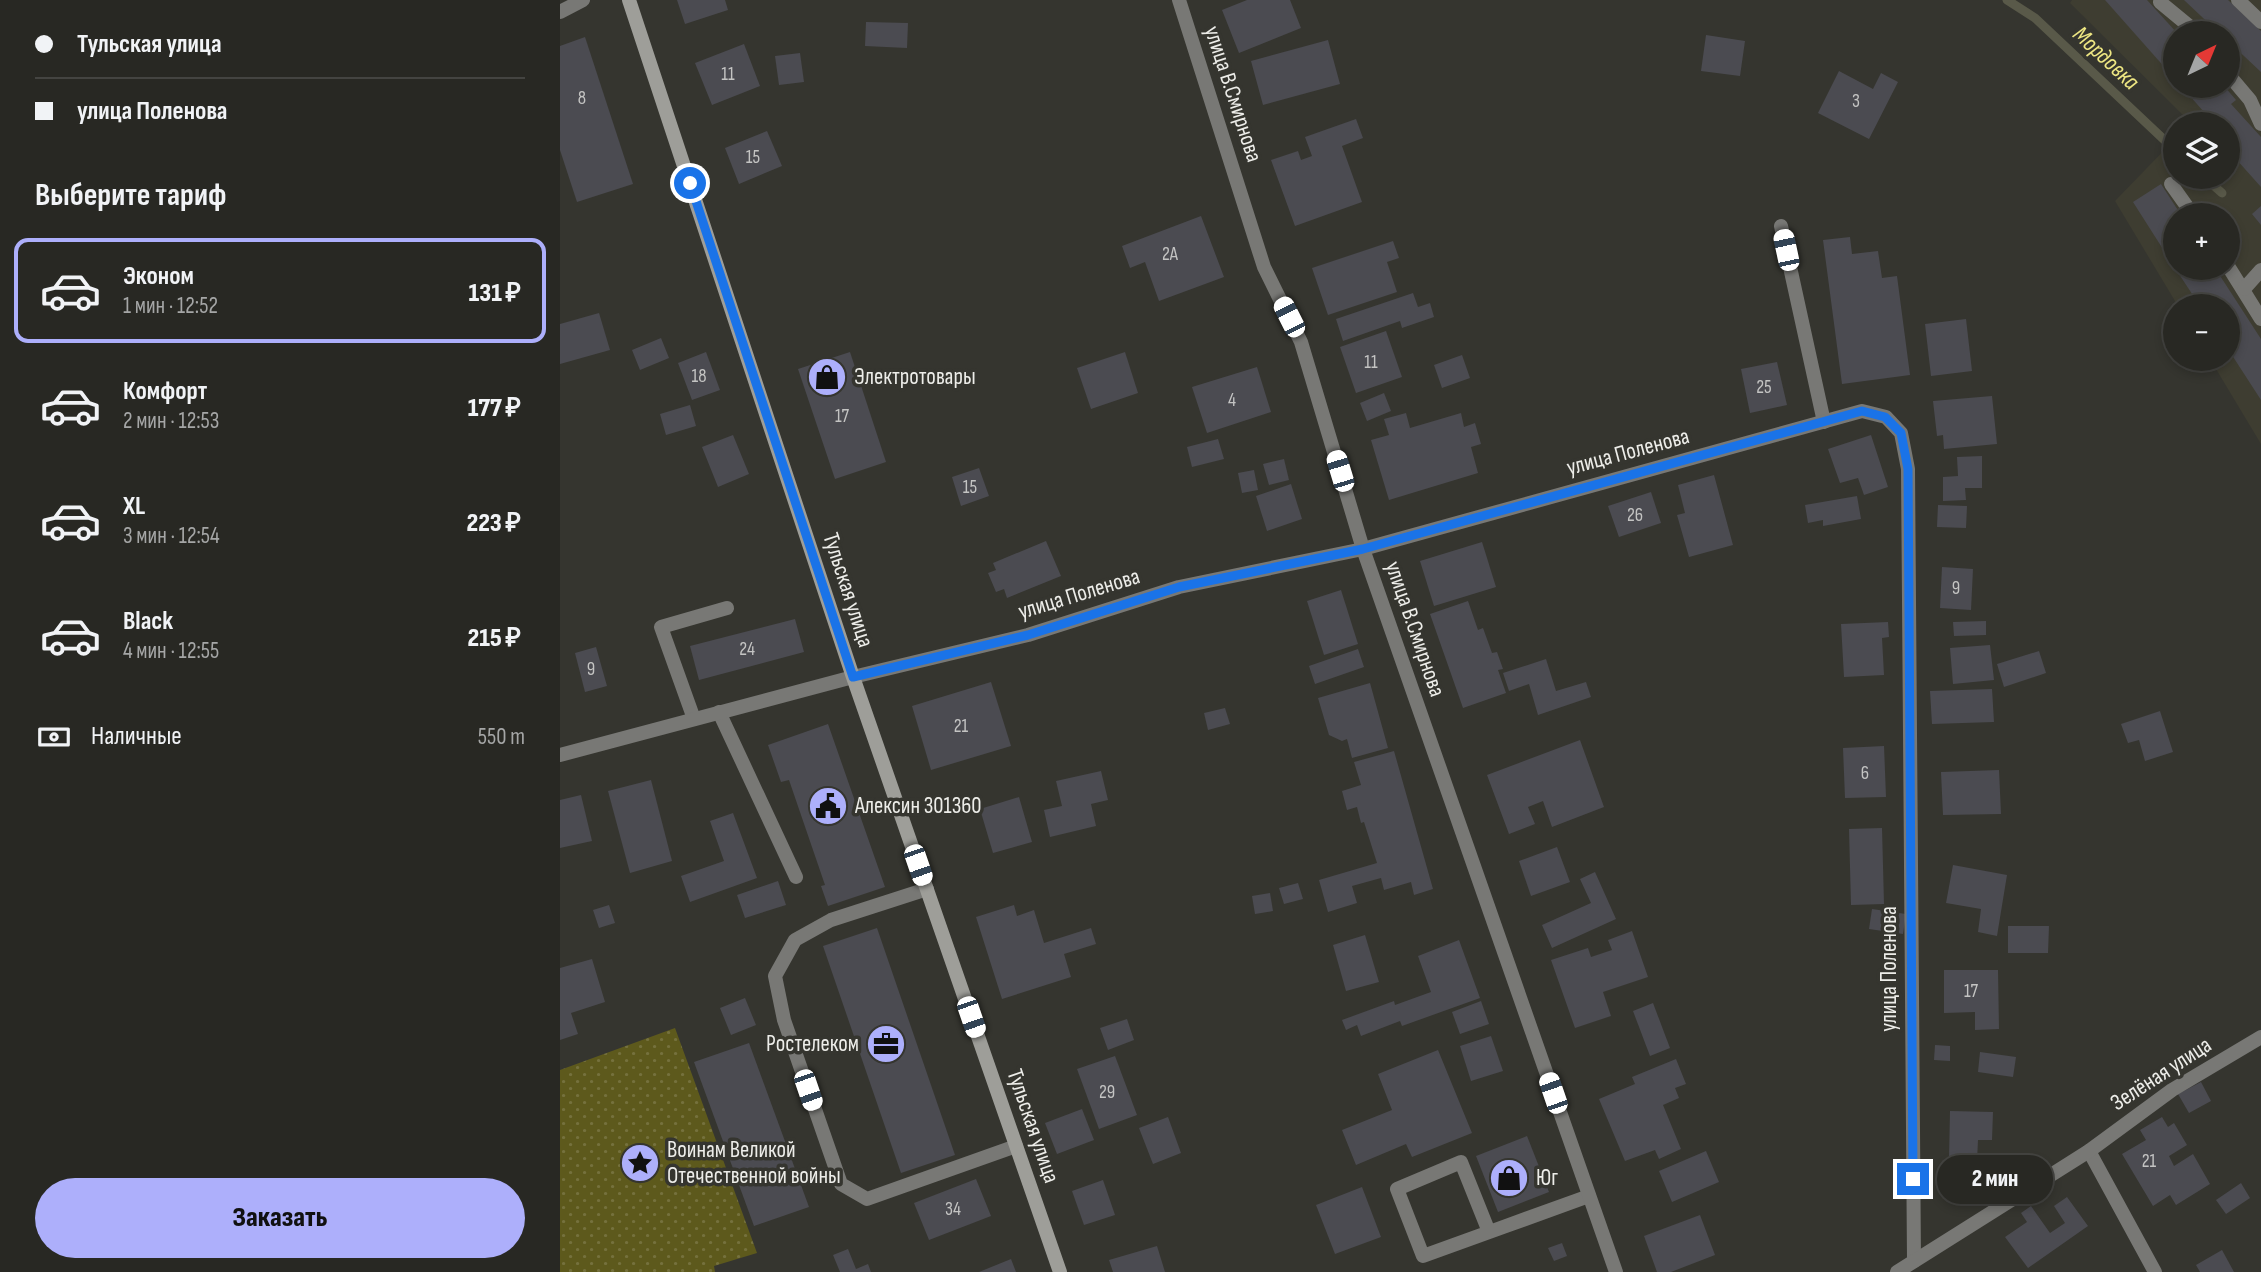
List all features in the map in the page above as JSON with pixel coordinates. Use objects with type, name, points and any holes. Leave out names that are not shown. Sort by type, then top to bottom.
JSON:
[{"type":"main road","name":"Тульская улица","points":[[629,0],[853,677],[1060,1272]]},
{"type":"street","points":[[560,12],[583,0]]},
{"type":"street","name":"улица В.Смирнова","points":[[1179,0],[1264,267],[1301,342],[1363,549],[1616,1272]]},
{"type":"street","points":[[2238,0],[2261,22]]},
{"type":"street","points":[[2160,2],[2183,21]]},
{"type":"street","points":[[2240,88],[2250,100],[2261,124]]},
{"type":"street","points":[[1781,226],[1824,422]]},
{"type":"street","points":[[2244,289],[2261,270]]},
{"type":"street","points":[[2238,280],[2261,319]]},
{"type":"street","name":"улица Поленова","points":[[560,755],[853,677],[1028,635],[1179,587],[1363,549],[1862,411],[1885,417],[1901,433],[1908,469],[1914,1261]]},
{"type":"street","points":[[694,719],[661,627],[727,608]]},
{"type":"street","points":[[719,712],[796,877]]},
{"type":"street","points":[[927,889],[831,920],[795,940],[775,976],[784,1020],[841,1184],[867,1199],[1016,1146]]},
{"type":"street","name":"Зелёная улица","points":[[1896,1272],[2089,1151],[2172,1090],[2261,1037]]},
{"type":"street","points":[[2089,1151],[2155,1272]]},
{"type":"street","points":[[1489,1232],[1461,1162],[1397,1189],[1423,1256],[1589,1196]]},
{"type":"shaded area","points":[[2072,0],[2261,0],[2261,444],[2217,371],[2240,371],[2240,294],[2171,294],[2115,201],[2163,151],[2163,189],[2240,189],[2240,112],[2180,112],[2166,98],[2240,98],[2240,21],[2163,21],[2163,95],[2070,3]]},
{"type":"shaded area","points":[[675,1028],[757,1253],[714,1266],[715,1272],[560,1272],[560,1070]]},
{"type":"building","points":[[677,0],[725,0],[728,10],[685,24]]},
{"type":"building","points":[[1247,0],[1290,0],[1301,28],[1239,53],[1222,10]]},
{"type":"building","points":[[2105,0],[2147,0],[2166,21],[2163,21],[2163,65]]},
{"type":"building","points":[[2184,0],[2228,0],[2261,31],[2261,72],[2240,52],[2240,21],[2206,21]]},
{"type":"building","points":[[866,22],[908,23],[907,48],[865,46]]},
{"type":"building","points":[[1706,35],[1745,41],[1740,76],[1701,71]]},
{"type":"building","points":[[585,37],[633,184],[577,202],[560,150],[560,46]]},
{"type":"building","points":[[1328,40],[1340,84],[1263,105],[1251,61]]},
{"type":"building","points":[[744,44],[760,86],[712,105],[695,63]]},
{"type":"building","points":[[800,53],[804,82],[779,85],[775,56]]},
{"type":"building","points":[[1839,71],[1873,89],[1881,73],[1898,82],[1869,139],[1818,113]]},
{"type":"building","points":[[2192,98],[2234,98],[2236,100],[2231,104],[2238,112],[2204,112]]},
{"type":"building","points":[[2240,114],[2261,137],[2261,187],[2240,163]]},
{"type":"building","points":[[1356,119],[1363,138],[1342,146],[1362,202],[1295,226],[1271,160],[1298,151],[1301,160],[1312,156],[1305,137]]},
{"type":"building","points":[[767,131],[782,166],[739,184],[725,148]]},
{"type":"building","points":[[2161,184],[2173,203],[2163,203],[2163,249],[2133,202]]},
{"type":"building","points":[[2261,206],[2261,225],[2252,214]]},
{"type":"building","points":[[1201,216],[1224,277],[1159,301],[1145,262],[1130,268],[1122,246]]},
{"type":"building","points":[[1850,237],[1852,254],[1878,251],[1882,278],[1897,276],[1910,375],[1842,384],[1823,240]]},
{"type":"building","points":[[1393,241],[1399,258],[1387,262],[1397,292],[1328,315],[1312,268]]},
{"type":"building","points":[[2183,280],[2223,280],[2232,294],[2192,294]]},
{"type":"building","points":[[1413,293],[1418,307],[1430,303],[1434,317],[1402,328],[1400,321],[1343,341],[1336,319]]},
{"type":"building","points":[[2240,307],[2261,339],[2261,400],[2240,368]]},
{"type":"building","points":[[599,313],[610,350],[560,364],[560,324]]},
{"type":"building","points":[[1966,319],[1972,371],[1931,376],[1925,324]]},
{"type":"building","points":[[1386,331],[1402,377],[1356,393],[1340,347]]},
{"type":"building","points":[[661,338],[669,358],[640,370],[632,350]]},
{"type":"building","points":[[706,352],[720,390],[692,400],[678,363]]},
{"type":"building","points":[[850,352],[886,462],[835,479],[798,369]]},
{"type":"building","points":[[1125,352],[1138,393],[1091,409],[1077,368]]},
{"type":"building","points":[[1462,355],[1470,378],[1442,388],[1434,365]]},
{"type":"building","points":[[1777,362],[1787,405],[1750,413],[1741,369]]},
{"type":"building","points":[[1257,367],[1271,412],[1207,433],[1192,387]]},
{"type":"building","points":[[1384,393],[1391,411],[1367,421],[1360,403]]},
{"type":"building","points":[[1992,396],[1997,444],[1944,449],[1943,435],[1937,436],[1933,401]]},
{"type":"building","points":[[690,405],[696,426],[666,435],[660,414]]},
{"type":"building","points":[[1406,413],[1410,428],[1461,413],[1464,427],[1475,423],[1481,444],[1471,447],[1478,473],[1389,500],[1371,440],[1389,435],[1384,419]]},
{"type":"building","points":[[733,435],[749,474],[718,487],[702,447]]},
{"type":"building","points":[[1871,435],[1888,487],[1864,495],[1858,478],[1840,483],[1828,449]]},
{"type":"building","points":[[1218,439],[1224,459],[1192,467],[1187,447]]},
{"type":"building","points":[[1982,456],[1982,488],[1965,488],[1966,500],[1943,501],[1943,477],[1958,476],[1957,457]]},
{"type":"building","points":[[1284,459],[1289,480],[1269,485],[1263,464]]},
{"type":"building","points":[[979,468],[989,496],[961,506],[952,477]]},
{"type":"building","points":[[1254,470],[1258,490],[1242,493],[1238,473]]},
{"type":"building","points":[[1714,475],[1733,545],[1689,557],[1677,515],[1685,513],[1678,485]]},
{"type":"building","points":[[1291,484],[1302,519],[1267,531],[1256,496]]},
{"type":"building","points":[[1651,492],[1661,523],[1619,537],[1608,506]]},
{"type":"building","points":[[1857,496],[1861,519],[1823,526],[1823,520],[1808,523],[1805,505]]},
{"type":"building","points":[[1938,505],[1967,506],[1966,528],[1937,527]]},
{"type":"building","points":[[1046,541],[1061,576],[1007,598],[1004,589],[996,592],[988,573],[996,570],[993,563]]},
{"type":"building","points":[[1482,542],[1496,587],[1434,606],[1420,561]]},
{"type":"building","points":[[1942,567],[1973,569],[1971,610],[1940,608]]},
{"type":"building","points":[[1341,590],[1358,644],[1324,655],[1307,601]]},
{"type":"building","points":[[1468,601],[1478,630],[1483,628],[1492,653],[1497,652],[1503,669],[1498,670],[1506,693],[1463,708],[1430,614]]},
{"type":"building","points":[[795,619],[804,652],[699,680],[690,646]]},
{"type":"building","points":[[1986,621],[1986,635],[1954,636],[1953,622]]},
{"type":"building","points":[[1888,622],[1889,637],[1882,638],[1884,675],[1844,677],[1841,624]]},
{"type":"building","points":[[1990,645],[1994,680],[1953,684],[1950,648]]},
{"type":"building","points":[[596,647],[607,686],[585,692],[575,653]]},
{"type":"building","points":[[1358,649],[1364,667],[1315,684],[1309,666]]},
{"type":"building","points":[[2039,651],[2046,673],[2004,687],[1997,664]]},
{"type":"building","points":[[1546,659],[1556,691],[1586,682],[1591,697],[1538,715],[1529,684],[1509,691],[1503,673]]},
{"type":"building","points":[[991,682],[1011,746],[931,770],[912,706]]},
{"type":"building","points":[[1370,683],[1388,748],[1352,758],[1347,739],[1342,741],[1329,735],[1318,698]]},
{"type":"building","points":[[1992,689],[1994,722],[1932,724],[1930,691]]},
{"type":"building","points":[[1225,708],[1230,724],[1208,730],[1204,713]]},
{"type":"building","points":[[2160,711],[2173,752],[2145,761],[2139,740],[2128,743],[2121,724]]},
{"type":"building","points":[[828,724],[885,887],[828,906],[821,886],[825,885],[789,780],[781,782],[768,745]]},
{"type":"building","points":[[1580,740],[1604,807],[1552,827],[1543,801],[1528,807],[1535,824],[1509,834],[1487,775]]},
{"type":"building","points":[[1884,746],[1886,797],[1845,798],[1843,748]]},
{"type":"building","points":[[1394,751],[1433,889],[1414,895],[1411,882],[1384,890],[1381,878],[1352,886],[1357,903],[1328,912],[1319,880],[1377,863],[1357,807],[1347,810],[1342,791],[1361,785],[1354,762]]},
{"type":"building","points":[[1999,770],[2001,814],[1943,815],[1941,772]]},
{"type":"building","points":[[1101,771],[1108,800],[1091,804],[1096,826],[1050,837],[1044,810],[1062,806],[1056,781]]},
{"type":"building","points":[[651,780],[672,861],[630,873],[608,791]]},
{"type":"building","points":[[581,795],[592,841],[560,848],[560,800]]},
{"type":"building","points":[[1019,797],[1032,842],[993,853],[980,809]]},
{"type":"building","points":[[733,813],[757,878],[690,902],[681,876],[724,861],[710,821]]},
{"type":"building","points":[[1882,828],[1884,904],[1851,905],[1849,829]]},
{"type":"building","points":[[1557,847],[1570,882],[1531,896],[1519,861]]},
{"type":"building","points":[[1953,865],[2007,875],[1997,936],[1978,932],[1981,909],[1946,903]]},
{"type":"building","points":[[1595,872],[1616,919],[1552,948],[1542,925],[1591,903],[1580,879]]},
{"type":"building","points":[[778,881],[786,905],[745,918],[737,895]]},
{"type":"building","points":[[1298,883],[1303,899],[1284,904],[1279,888]]},
{"type":"building","points":[[1270,893],[1273,911],[1255,914],[1252,896]]},
{"type":"building","points":[[609,905],[615,923],[599,928],[593,910]]},
{"type":"building","points":[[1014,905],[1017,916],[1034,910],[1044,943],[1091,928],[1096,944],[1064,954],[1071,977],[1002,999],[976,917]]},
{"type":"building","points":[[1872,909],[1906,914],[1903,934],[1869,929]]},
{"type":"building","points":[[2008,926],[2049,926],[2048,953],[2008,953]]},
{"type":"building","points":[[877,928],[955,1155],[901,1173],[823,946]]},
{"type":"building","points":[[1632,931],[1648,977],[1603,992],[1611,1016],[1575,1028],[1551,960],[1588,948],[1591,957],[1612,950],[1608,940]]},
{"type":"building","points":[[1365,935],[1379,982],[1346,991],[1333,945]]},
{"type":"building","points":[[1459,940],[1480,998],[1402,1026],[1400,1021],[1361,1036],[1357,1025],[1346,1030],[1342,1020],[1394,1001],[1395,1005],[1431,992],[1418,956]]},
{"type":"building","points":[[592,959],[605,1002],[571,1013],[578,1034],[560,1040],[560,968]]},
{"type":"building","points":[[1944,970],[1998,970],[1999,1029],[1975,1030],[1975,1012],[1944,1013]]},
{"type":"building","points":[[745,998],[756,1025],[731,1035],[720,1008]]},
{"type":"building","points":[[1481,1001],[1489,1024],[1460,1034],[1452,1012]]},
{"type":"building","points":[[1653,1003],[1670,1048],[1650,1056],[1633,1011]]},
{"type":"building","points":[[1127,1019],[1134,1040],[1108,1050],[1100,1028]]},
{"type":"building","points":[[1491,1036],[1503,1071],[1471,1081],[1460,1046]]},
{"type":"building","points":[[749,1043],[809,1207],[754,1226],[694,1062]]},
{"type":"building","points":[[1935,1045],[1950,1046],[1950,1061],[1934,1060]]},
{"type":"building","points":[[1438,1050],[1472,1133],[1412,1157],[1406,1144],[1356,1165],[1342,1130],[1392,1110],[1378,1074]]},
{"type":"building","points":[[1980,1052],[2016,1057],[2013,1077],[1978,1072]]},
{"type":"building","points":[[1115,1056],[1137,1115],[1099,1129],[1077,1069]]},
{"type":"building","points":[[1676,1059],[1686,1084],[1675,1088],[1679,1098],[1663,1105],[1681,1149],[1659,1159],[1655,1150],[1625,1161],[1599,1099],[1635,1084],[1632,1077]]},
{"type":"building","points":[[2201,1082],[2211,1101],[2189,1113],[2178,1094]]},
{"type":"building","points":[[1082,1109],[1094,1140],[1057,1154],[1045,1123]]},
{"type":"building","points":[[1950,1111],[1993,1112],[1992,1140],[1978,1140],[1977,1161],[1949,1160]]},
{"type":"building","points":[[1168,1117],[1181,1153],[1153,1164],[1139,1128]]},
{"type":"building","points":[[2162,1117],[2168,1127],[2174,1123],[2187,1145],[2169,1156],[2174,1166],[2193,1154],[2210,1184],[2176,1205],[2170,1195],[2153,1206],[2122,1154],[2146,1140],[2140,1130]]},
{"type":"building","points":[[1527,1136],[1549,1192],[1498,1212],[1476,1156]]},
{"type":"building","points":[[1706,1151],[1719,1182],[1672,1202],[1659,1171]]},
{"type":"building","points":[[976,1179],[991,1216],[929,1240],[914,1203]]},
{"type":"building","points":[[1103,1180],[1115,1215],[1084,1225],[1072,1191]]},
{"type":"building","points":[[2241,1183],[2250,1198],[2226,1214],[2216,1200]]},
{"type":"building","points":[[1362,1187],[1381,1237],[1335,1254],[1316,1205]]},
{"type":"building","points":[[2067,1197],[2088,1226],[2028,1268],[2005,1237],[2027,1222],[2021,1213],[2031,1206],[2050,1233],[2065,1223],[2054,1206]]},
{"type":"building","points":[[1700,1215],[1715,1255],[1671,1272],[1657,1272],[1644,1236]]},
{"type":"building","points":[[1562,1243],[1567,1256],[1554,1261],[1548,1248]]},
{"type":"building","points":[[1157,1246],[1165,1272],[1113,1272],[1109,1260]]},
{"type":"building","points":[[848,1249],[856,1269],[868,1264],[871,1272],[840,1272],[833,1255]]},
{"type":"building","points":[[2222,1250],[2234,1272],[2200,1272],[2196,1265]]},
{"type":"building","points":[[1011,1259],[1016,1272],[979,1272]]},
{"type":"waterway","name":"Мордовка","points":[[2007,0],[2035,18],[2163,139]]},
{"type":"waterway","name":"Мордовка","points":[[2218,189],[2222,193]]},
{"type":"place","name":"Электротовары","points":[[827,377]]},
{"type":"place","name":"Алексин 301360","points":[[828,806]]},
{"type":"place","name":"Ростелеком","points":[[886,1044]]},
{"type":"place","name":"Воинам Великой Отечественной войны","points":[[640,1163]]},
{"type":"place","name":"Юг","points":[[1509,1178]]},
{"type":"route","points":[[690,183],[853,677],[1028,635],[1179,587],[1363,549],[1862,411],[1885,417],[1901,433],[1908,469],[1913,1179]]}]
